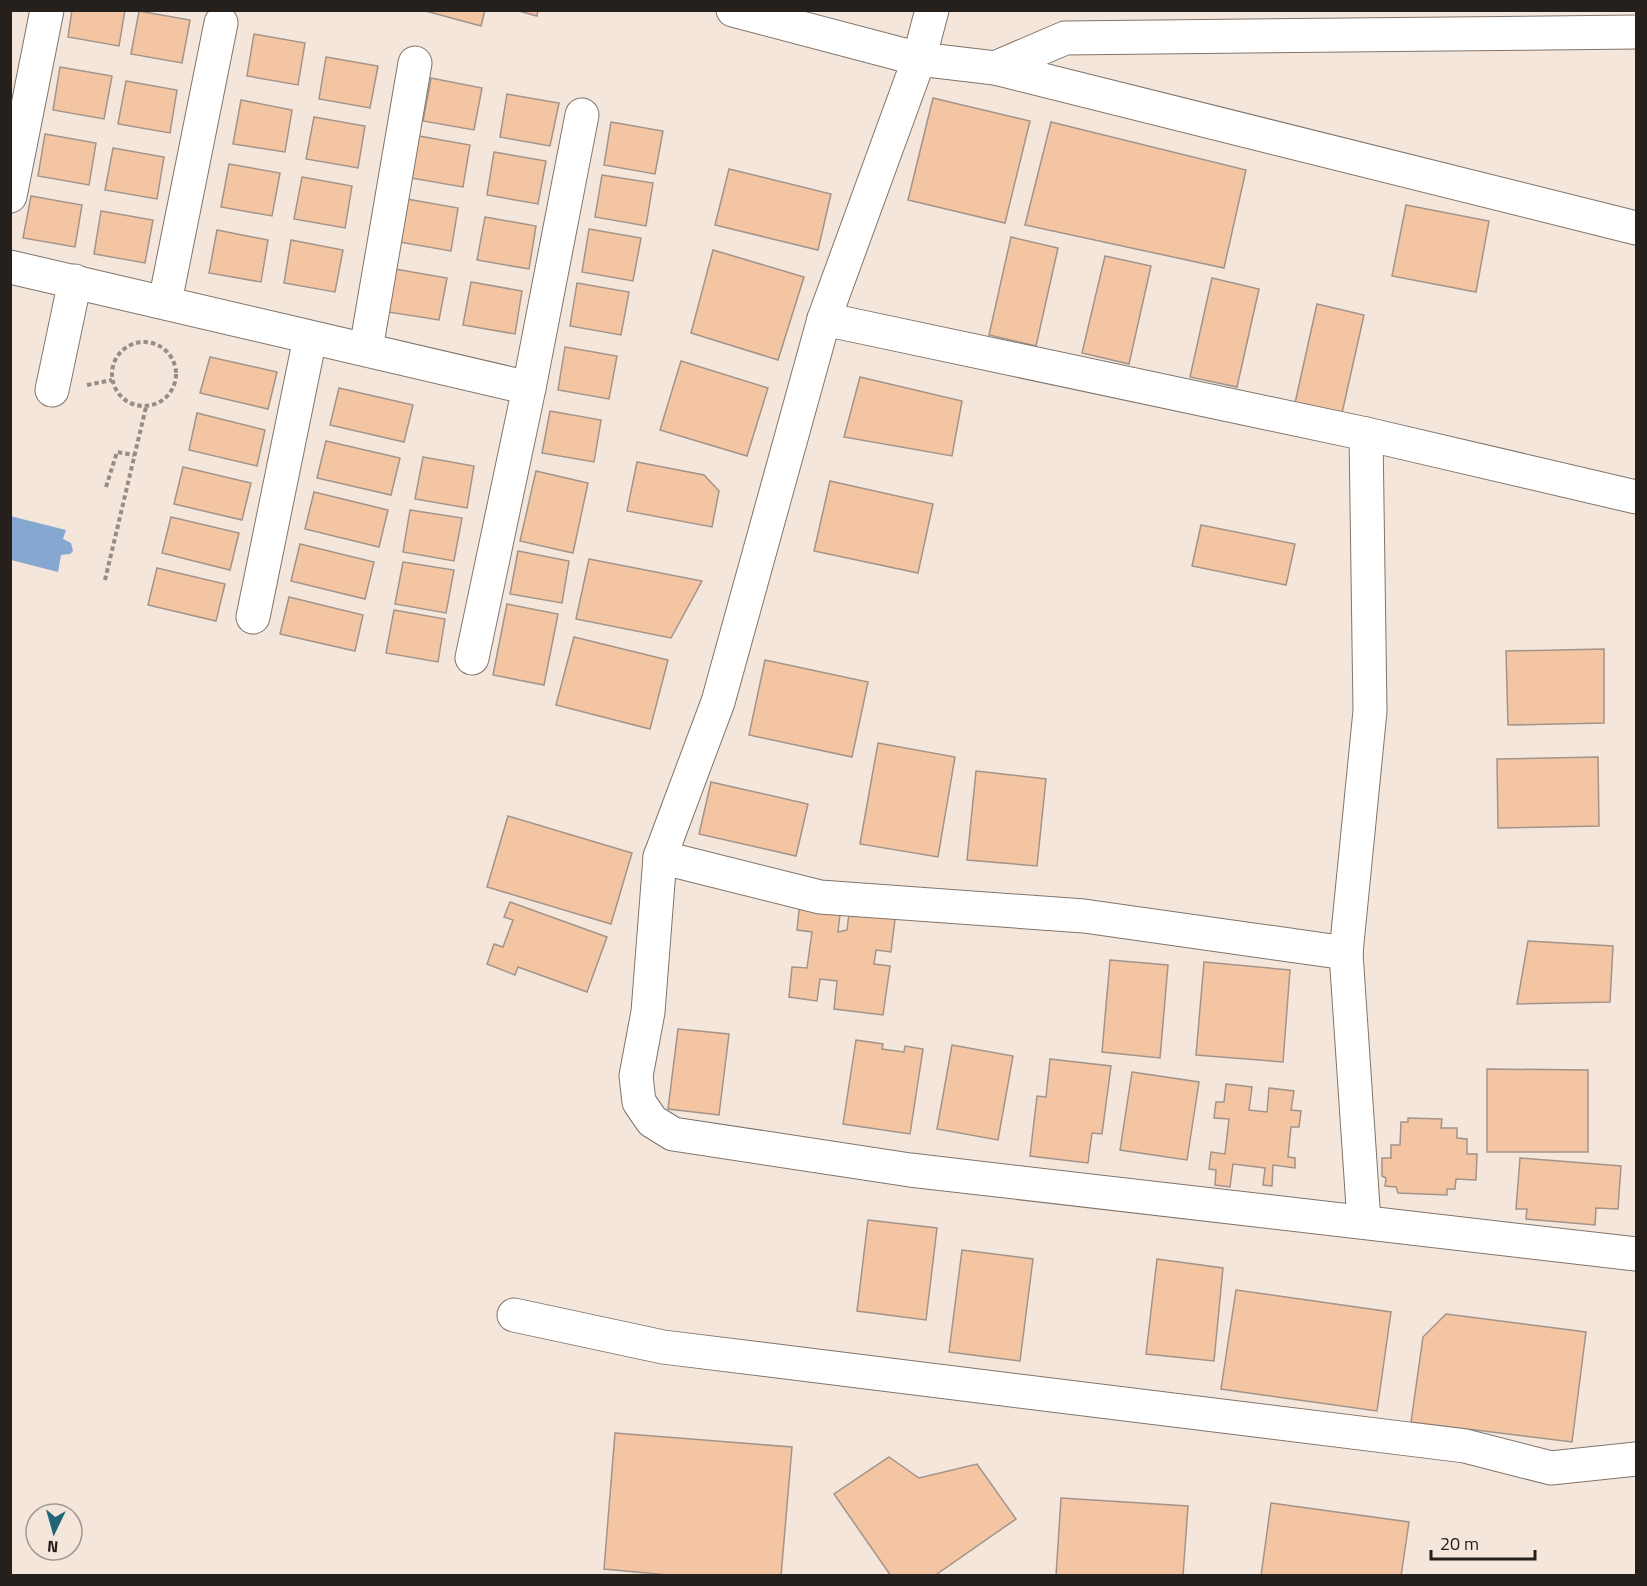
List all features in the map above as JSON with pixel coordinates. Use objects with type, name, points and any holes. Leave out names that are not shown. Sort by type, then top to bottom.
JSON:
[{"type":"street","points":[[10,196],[47,10]]},
{"type":"street","points":[[733,10],[919,59],[995,68],[1636,228]]},
{"type":"street","points":[[932,10],[919,59],[824,319],[718,702],[660,857],[648,1012],[636,1076],[639,1102],[652,1121],[673,1134],[910,1170],[1636,1254]]},
{"type":"street","points":[[165,302],[221,23]]},
{"type":"street","points":[[995,68],[1065,38],[1636,32]]},
{"type":"street","points":[[366,349],[415,63]]},
{"type":"street","points":[[472,658],[529,387],[582,115]]},
{"type":"street","points":[[10,267],[309,338],[529,387]]},
{"type":"street","points":[[67,388],[75,281]]},
{"type":"street","points":[[824,319],[1366,434],[1636,497]]},
{"type":"street","points":[[253,616],[309,338]]},
{"type":"street","points":[[1364,1222],[1346,953],[1370,711],[1366,434]]},
{"type":"street","points":[[660,857],[820,897],[1084,916],[1346,953]]},
{"type":"street","points":[[514,1315],[663,1347],[1465,1446],[1551,1468],[1636,1459]]},
{"type":"path","points":[[149,342],[170,353],[177,376],[174,388],[168,397],[146,407],[134,405],[124,399],[112,380],[112,368],[125,348],[136,343],[149,342]]},
{"type":"path","points":[[67,388],[112,380]]},
{"type":"path","points":[[105,580],[146,407]]},
{"type":"path","points":[[106,487],[117,452],[134,454]]},
{"type":"water","points":[[10,516],[66,530],[63,539],[71,543],[73,551],[70,554],[61,555],[58,572],[11,560]]},
{"type":"building","points":[[72,10],[125,10],[119,46],[68,37]]},
{"type":"building","points":[[422,10],[485,10],[481,26]]},
{"type":"building","points":[[515,10],[538,10],[537,16]]},
{"type":"building","points":[[139,11],[190,20],[182,63],[131,54]]},
{"type":"building","points":[[254,34],[305,43],[298,85],[247,76]]},
{"type":"building","points":[[326,57],[378,66],[370,108],[319,99]]},
{"type":"building","points":[[60,67],[112,76],[104,119],[53,110]]},
{"type":"building","points":[[431,78],[482,88],[474,130],[423,121]]},
{"type":"building","points":[[126,81],[177,90],[170,133],[118,124]]},
{"type":"building","points":[[507,94],[559,103],[550,146],[500,137]]},
{"type":"building","points":[[933,98],[1030,121],[1005,223],[908,200]]},
{"type":"building","points":[[241,100],[292,110],[285,152],[233,144]]},
{"type":"building","points":[[314,117],[365,126],[358,168],[306,159]]},
{"type":"building","points":[[611,122],[663,131],[655,174],[604,165]]},
{"type":"building","points":[[1051,122],[1246,170],[1224,268],[1025,225]]},
{"type":"building","points":[[45,134],[96,143],[89,185],[38,176]]},
{"type":"building","points":[[419,136],[470,145],[463,187],[411,178]]},
{"type":"building","points":[[113,148],[164,157],[157,199],[105,190]]},
{"type":"building","points":[[494,152],[546,161],[538,204],[487,195]]},
{"type":"building","points":[[229,164],[280,173],[272,216],[221,207]]},
{"type":"building","points":[[729,169],[831,194],[818,250],[715,225]]},
{"type":"building","points":[[602,175],[653,183],[646,226],[595,217]]},
{"type":"building","points":[[302,177],[352,186],[345,228],[294,219]]},
{"type":"building","points":[[31,196],[82,205],[75,247],[23,238]]},
{"type":"building","points":[[407,199],[458,208],[451,251],[399,242]]},
{"type":"building","points":[[1406,205],[1489,221],[1476,292],[1392,276]]},
{"type":"building","points":[[101,211],[153,220],[145,263],[94,254]]},
{"type":"building","points":[[485,217],[536,226],[529,269],[477,260]]},
{"type":"building","points":[[589,229],[641,238],[633,281],[582,272]]},
{"type":"building","points":[[217,230],[268,240],[261,282],[209,273]]},
{"type":"building","points":[[1011,237],[1058,248],[1036,346],[989,335]]},
{"type":"building","points":[[291,240],[343,250],[335,292],[284,283]]},
{"type":"building","points":[[713,250],[804,277],[778,360],[691,333]]},
{"type":"building","points":[[1105,256],[1151,266],[1129,364],[1082,353]]},
{"type":"building","points":[[395,269],[447,278],[439,320],[388,312]]},
{"type":"building","points":[[1212,278],[1259,289],[1237,387],[1190,377]]},
{"type":"building","points":[[471,282],[522,291],[515,334],[463,325]]},
{"type":"building","points":[[577,283],[629,292],[621,335],[570,326]]},
{"type":"building","points":[[1317,304],[1364,315],[1342,413],[1295,403]]},
{"type":"building","points":[[565,347],[617,356],[609,399],[558,390]]},
{"type":"building","points":[[210,357],[277,372],[268,409],[200,393]]},
{"type":"building","points":[[681,361],[768,388],[747,456],[660,430]]},
{"type":"building","points":[[860,377],[962,401],[952,456],[844,437]]},
{"type":"building","points":[[339,388],[413,405],[404,442],[330,425]]},
{"type":"building","points":[[550,411],[601,420],[594,462],[542,453]]},
{"type":"building","points":[[197,413],[265,430],[257,466],[189,450]]},
{"type":"building","points":[[326,441],[400,458],[391,495],[317,478]]},
{"type":"building","points":[[423,457],[474,466],[467,508],[415,499]]},
{"type":"building","points":[[637,462],[704,475],[719,491],[712,527],[627,511]]},
{"type":"building","points":[[183,467],[251,483],[242,520],[174,504]]},
{"type":"building","points":[[536,471],[588,483],[573,553],[520,541]]},
{"type":"building","points":[[830,481],[933,504],[918,573],[814,551]]},
{"type":"building","points":[[314,492],[388,510],[379,547],[305,529]]},
{"type":"building","points":[[410,510],[462,518],[454,561],[403,552]]},
{"type":"building","points":[[171,517],[239,533],[230,570],[162,553]]},
{"type":"building","points":[[1201,525],[1295,544],[1286,585],[1192,566]]},
{"type":"building","points":[[300,544],[374,562],[365,599],[291,581]]},
{"type":"building","points":[[518,551],[569,561],[562,603],[510,594]]},
{"type":"building","points":[[589,559],[702,581],[671,638],[576,619]]},
{"type":"building","points":[[403,562],[454,570],[446,613],[395,604]]},
{"type":"building","points":[[157,568],[225,584],[216,621],[148,605]]},
{"type":"building","points":[[289,597],[363,615],[355,651],[280,634]]},
{"type":"building","points":[[507,604],[558,614],[544,685],[493,675]]},
{"type":"building","points":[[394,610],[445,619],[438,662],[386,653]]},
{"type":"building","points":[[574,637],[668,660],[650,729],[556,705]]},
{"type":"building","points":[[1604,649],[1604,723],[1508,725],[1506,651]]},
{"type":"building","points":[[765,660],[868,682],[852,757],[749,735]]},
{"type":"building","points":[[878,743],[955,757],[938,857],[860,844]]},
{"type":"building","points":[[1598,757],[1599,826],[1498,828],[1497,759]]},
{"type":"building","points":[[976,771],[1046,779],[1037,866],[967,860]]},
{"type":"building","points":[[711,782],[808,804],[796,856],[699,834]]},
{"type":"building","points":[[508,816],[632,853],[611,924],[487,887]]},
{"type":"building","points":[[800,901],[841,906],[838,932],[847,930],[850,905],[896,911],[891,952],[876,950],[874,964],[890,966],[883,1015],[834,1009],[837,981],[820,979],[817,1001],[789,997],[792,967],[807,968],[812,932],[797,930]]},
{"type":"building","points":[[510,902],[607,937],[587,992],[518,967],[515,975],[487,964],[494,944],[503,947],[513,920],[504,917]]},
{"type":"building","points":[[1528,941],[1613,946],[1610,1002],[1517,1004]]},
{"type":"building","points":[[1110,960],[1168,965],[1160,1058],[1102,1052]]},
{"type":"building","points":[[1204,962],[1290,970],[1283,1062],[1196,1055]]},
{"type":"building","points":[[678,1029],[729,1034],[719,1115],[668,1109]]},
{"type":"building","points":[[856,1040],[883,1044],[882,1049],[904,1052],[905,1046],[923,1049],[910,1134],[843,1124]]},
{"type":"building","points":[[952,1045],[1013,1056],[998,1140],[937,1129]]},
{"type":"building","points":[[1050,1059],[1111,1066],[1102,1134],[1092,1133],[1088,1163],[1030,1156],[1037,1096],[1046,1097]]},
{"type":"building","points":[[1487,1069],[1588,1070],[1588,1152],[1487,1152]]},
{"type":"building","points":[[1132,1072],[1199,1082],[1187,1160],[1120,1150]]},
{"type":"building","points":[[1226,1084],[1252,1087],[1249,1110],[1267,1112],[1269,1088],[1294,1091],[1291,1110],[1301,1111],[1299,1127],[1291,1127],[1288,1157],[1295,1158],[1295,1168],[1273,1165],[1272,1186],[1263,1185],[1265,1168],[1233,1164],[1230,1187],[1215,1185],[1216,1170],[1209,1169],[1211,1152],[1225,1154],[1229,1119],[1214,1118],[1216,1102],[1224,1102]]},
{"type":"building","points":[[1408,1118],[1442,1119],[1441,1128],[1457,1128],[1457,1138],[1467,1139],[1467,1154],[1477,1154],[1476,1180],[1456,1179],[1455,1189],[1447,1189],[1447,1195],[1398,1193],[1396,1187],[1385,1186],[1386,1178],[1382,1176],[1382,1158],[1391,1158],[1391,1145],[1400,1145],[1401,1122],[1408,1122]]},
{"type":"building","points":[[1520,1158],[1621,1166],[1618,1209],[1596,1208],[1595,1225],[1526,1219],[1527,1209],[1516,1209]]},
{"type":"building","points":[[868,1220],[937,1228],[926,1320],[857,1311]]},
{"type":"building","points":[[962,1250],[1033,1259],[1020,1361],[949,1352]]},
{"type":"building","points":[[1157,1259],[1223,1268],[1214,1361],[1146,1354]]},
{"type":"building","points":[[1236,1290],[1391,1312],[1377,1411],[1221,1389]]},
{"type":"building","points":[[1446,1314],[1586,1332],[1572,1442],[1411,1422],[1423,1337]]},
{"type":"building","points":[[615,1433],[792,1447],[781,1576],[679,1576],[604,1569]]},
{"type":"building","points":[[889,1457],[919,1478],[977,1464],[1016,1519],[934,1576],[891,1576],[834,1494]]},
{"type":"building","points":[[1061,1498],[1188,1506],[1183,1576],[1056,1576]]},
{"type":"building","points":[[1271,1503],[1409,1522],[1401,1576],[1261,1576]]}]
